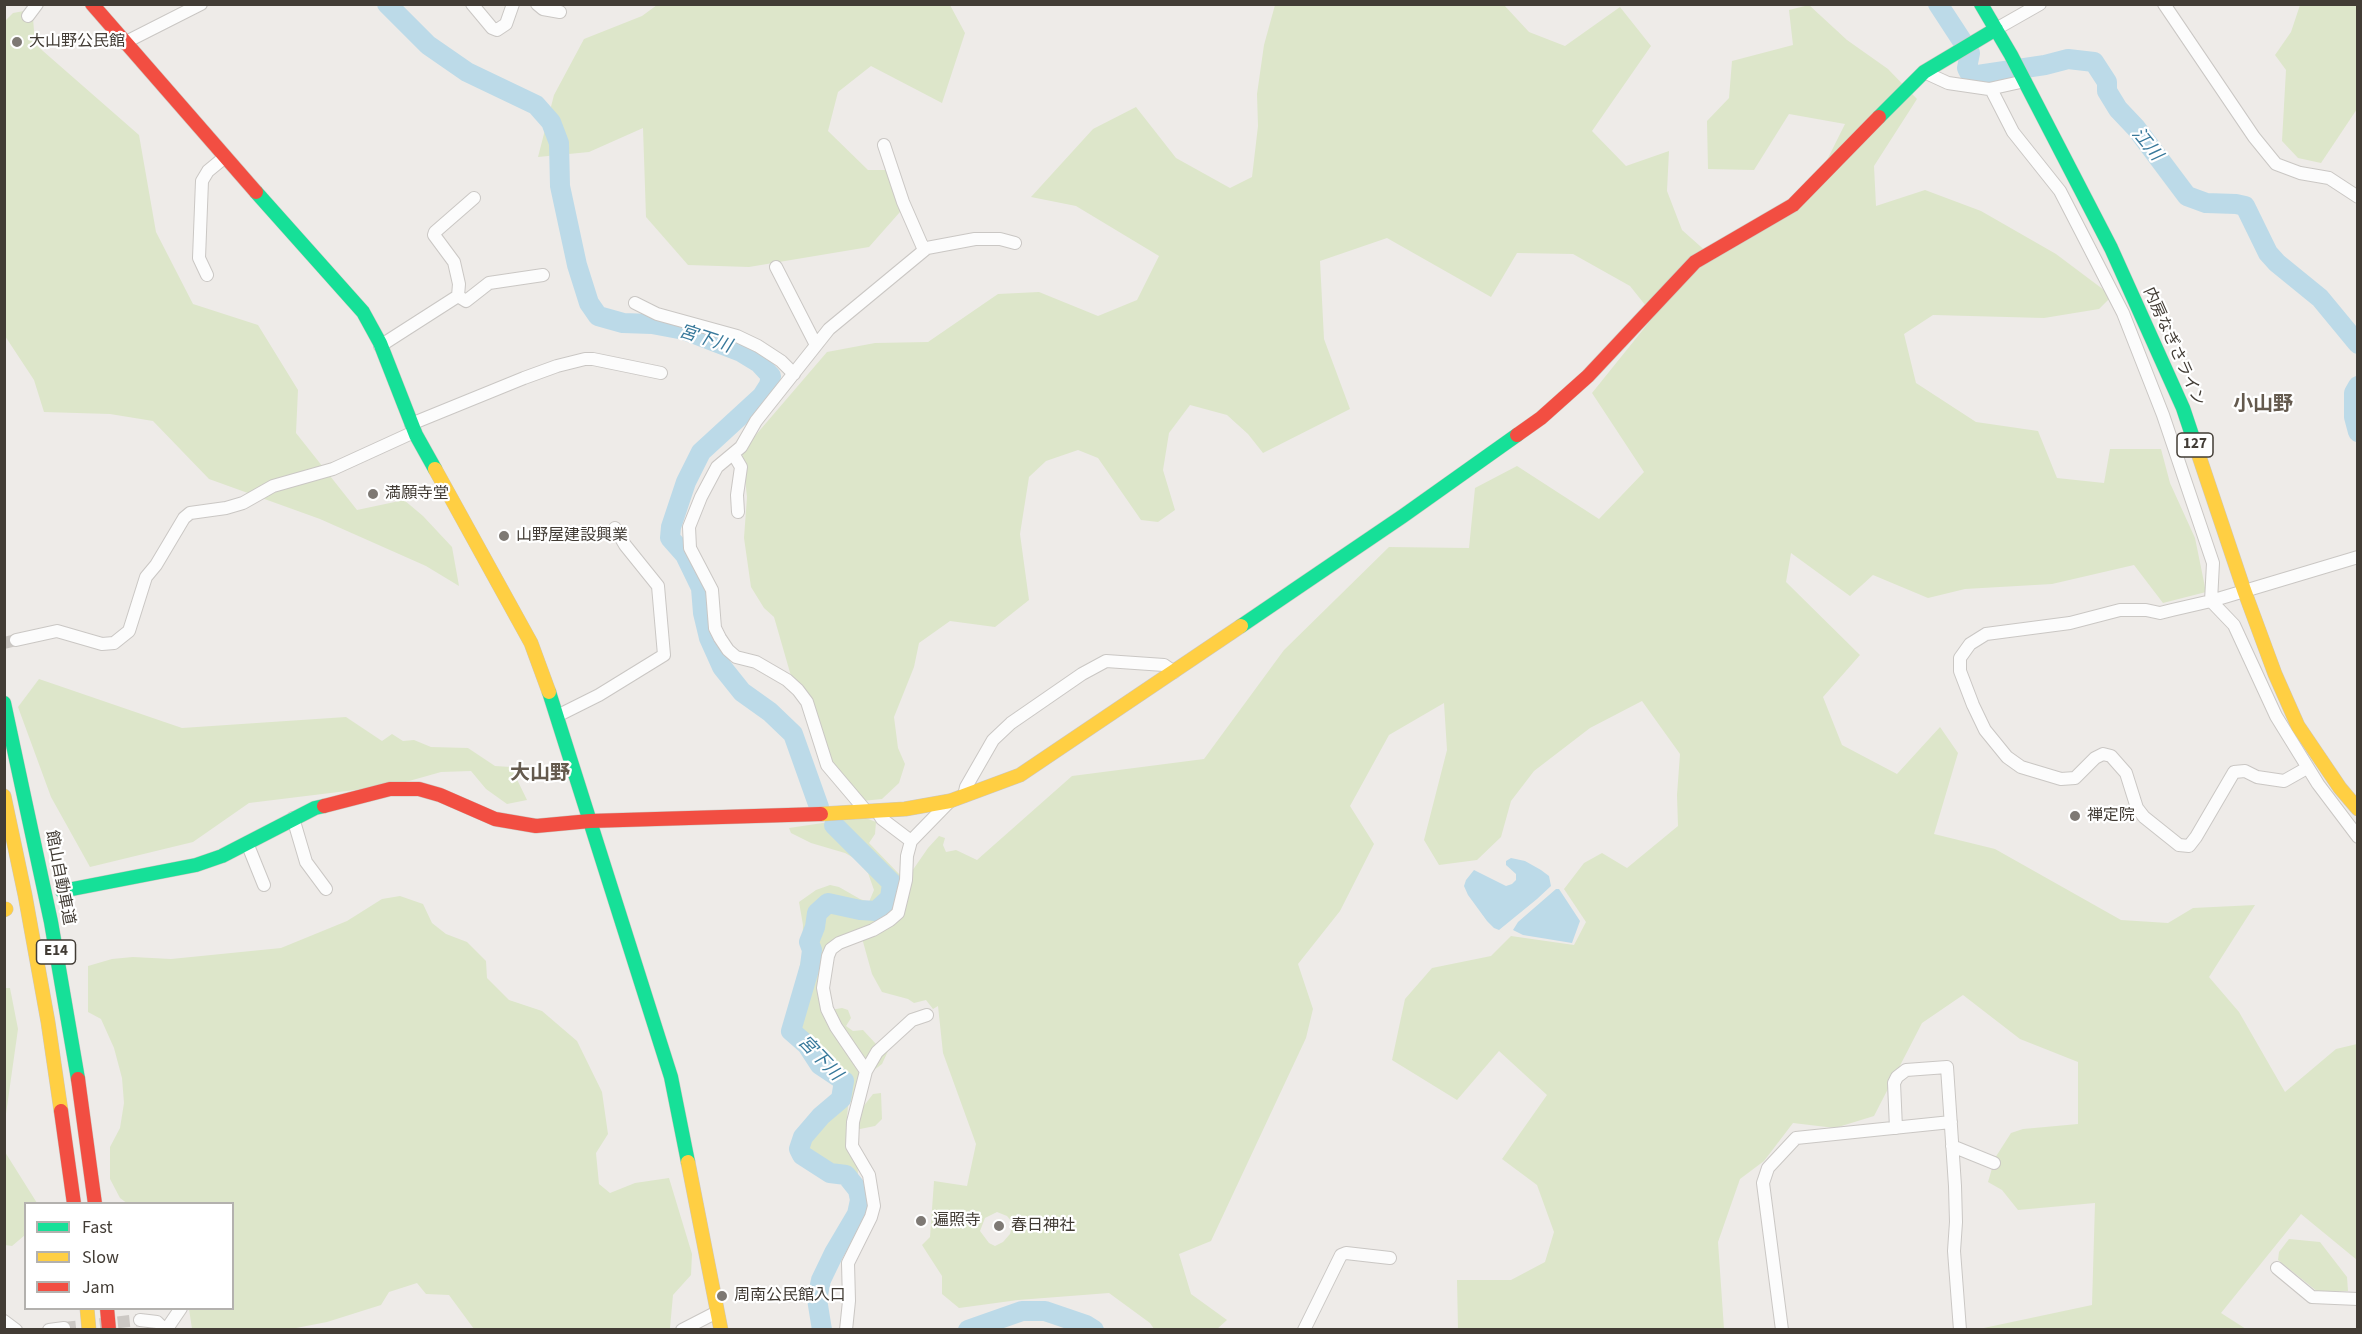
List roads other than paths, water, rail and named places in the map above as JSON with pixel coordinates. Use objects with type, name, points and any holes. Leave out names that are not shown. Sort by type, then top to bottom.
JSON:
[{"type":"main road","points":[[92,4],[363,312],[380,346],[413,428],[531,643],[557,716],[671,1077],[710,1320],[722,1329]]},
{"type":"main road","name":"内房なぎさライン","points":[[1981,4],[2025,81],[2111,248],[2183,408],[2244,590],[2275,674],[2298,726],[2340,788],[2358,809]]},
{"type":"main road","points":[[62,891],[196,865],[247,843],[315,808],[390,789],[406,788],[440,795],[487,816],[512,823],[536,826],[590,821],[757,817],[905,809],[950,801],[1020,775],[1403,516],[1541,418],[1588,376],[1695,262],[1793,205],[1924,72],[1996,29]]},
{"type":"main road","name":"館山自動車道","points":[[4,703],[51,922],[81,1095],[95,1202]]},
{"type":"main road","name":"E14","points":[[4,796],[26,895],[46,1010],[74,1202]]},
{"type":"main road","points":[[87,1310],[89,1329]]},
{"type":"main road","points":[[107,1310],[109,1329]]},
{"type":"street","points":[[28,16],[37,4]]},
{"type":"street","points":[[124,43],[201,4]]},
{"type":"street","points":[[472,4],[492,28],[497,30],[506,24],[513,4]]},
{"type":"street","points":[[537,4],[543,9],[560,12]]},
{"type":"street","points":[[2164,4],[2254,137],[2277,164],[2329,178],[2358,196]]},
{"type":"street","points":[[1996,29],[2032,7]]},
{"type":"street","points":[[1924,72],[1948,83],[1991,89],[2025,81]]},
{"type":"street","points":[[1991,89],[2013,132],[2060,191],[2123,313],[2163,415],[2213,563],[2211,601],[2234,625],[2276,716],[2307,768],[2358,837]]},
{"type":"street","points":[[884,145],[903,202],[924,250]]},
{"type":"street","points":[[207,275],[199,258],[202,181],[208,171],[225,157]]},
{"type":"street","points":[[458,296],[459,284],[454,262],[434,235],[474,198]]},
{"type":"street","points":[[911,841],[872,811],[833,775],[827,765],[807,702],[798,690],[787,680],[756,662],[736,657],[728,650],[715,628],[714,597],[690,548],[689,527],[717,466],[734,455],[756,421],[829,328],[924,250],[975,239],[1000,239],[1015,243]]},
{"type":"street","points":[[776,267],[816,345]]},
{"type":"street","points":[[458,296],[466,301],[489,283],[543,275]]},
{"type":"street","points":[[380,346],[458,296]]},
{"type":"street","points":[[635,303],[657,314],[737,336],[781,361],[794,374]]},
{"type":"street","points":[[15,640],[57,630],[102,644],[114,643],[129,631],[146,577],[161,558],[180,524],[190,513],[217,510],[243,503],[273,486],[333,468],[413,428],[524,378],[557,366],[593,359],[661,373]]},
{"type":"street","points":[[734,455],[741,467],[737,495],[738,512]]},
{"type":"street","points":[[557,716],[599,695],[664,655],[658,586],[615,528]]},
{"type":"street","points":[[2307,768],[2284,781],[2258,777],[2245,771],[2234,772],[2196,837],[2189,846],[2179,845],[2144,817],[2137,808],[2126,773],[2111,756],[2103,754],[2095,758],[2075,778],[2061,779],[2021,767],[2007,757],[1984,730],[1960,671],[1960,658],[1971,644],[1986,634],[2070,623],[2120,610],[2146,610],[2160,613],[2211,601],[2358,557]]},
{"type":"street","points":[[964,796],[966,787],[993,740],[1011,723],[1082,674],[1106,661],[1164,665],[1174,672]]},
{"type":"street","points":[[866,1071],[836,1027],[827,1009],[823,988],[828,956],[831,949],[839,944],[873,930],[890,921],[898,913],[906,880],[907,856],[911,841],[950,801]]},
{"type":"street","points":[[293,818],[306,862],[326,889]]},
{"type":"street","points":[[247,843],[264,885]]},
{"type":"street","points":[[846,1327],[849,1301],[848,1263],[871,1217],[874,1206],[871,1181],[851,1141],[851,1131],[866,1071],[882,1046],[912,1020],[927,1015]]},
{"type":"street","points":[[1896,1128],[1894,1083],[1897,1077],[1906,1070],[1947,1067],[1956,1222],[1954,1251],[1959,1329]]},
{"type":"street","points":[[1782,1329],[1763,1183],[1764,1174],[1779,1154],[1796,1138],[1951,1122]]},
{"type":"street","points":[[1952,1146],[1994,1163]]},
{"type":"street","points":[[1304,1329],[1341,1255],[1346,1253],[1390,1258]]},
{"type":"street","points":[[2277,1268],[2312,1297],[2358,1299]]},
{"type":"street","points":[[140,1320],[158,1322],[165,1329],[179,1310]]},
{"type":"street","points":[[682,1329],[710,1320]]},
{"type":"street","points":[[4,1321],[16,1329]]},
{"type":"street","points":[[49,1329],[64,1328]]},
{"type":"water","points":[[1511,858],[1525,861],[1541,870],[1549,876],[1551,886],[1499,930],[1487,921],[1464,886],[1474,870],[1506,886],[1512,884],[1516,880],[1516,874],[1506,865],[1506,861]]},
{"type":"water","points":[[1556,889],[1559,889],[1580,921],[1572,943],[1523,935],[1513,930],[1518,922]]},
{"type":"waterway","name":"宮下川","points":[[387,4],[428,45],[467,72],[536,105],[551,122],[559,143],[560,186],[577,265],[589,303],[598,316],[623,323],[652,324],[684,330],[741,352],[759,363],[771,376],[769,385],[762,396],[701,452],[686,482],[671,527],[670,538],[685,555],[701,588],[703,613],[709,638],[722,667],[742,692],[770,712],[793,734],[819,807]]},
{"type":"waterway","name":"江川","points":[[1938,4],[1970,53],[1967,68],[1971,76],[2045,65],[2068,59],[2094,62],[2107,82],[2107,91],[2118,109],[2136,128],[2187,196],[2206,203],[2245,206],[2268,253],[2320,298],[2358,344]]},
{"type":"waterway","name":"江川","points":[[2358,386],[2354,393],[2354,417],[2358,432]]},
{"type":"waterway","name":"宮下川","points":[[822,1330],[817,1299],[821,1280],[857,1214],[860,1200],[858,1190],[846,1175],[830,1173],[802,1155],[799,1149],[803,1137],[821,1116],[841,1099],[844,1081],[820,1065],[807,1045],[791,1031],[810,966],[812,950],[809,942],[817,913],[828,903],[876,911],[890,898],[892,883],[834,825]]},
{"type":"waterway","name":"宮下川","points":[[968,1330],[1022,1311],[1045,1311],[1094,1330]]},
{"type":"tunnel","points":[[4,643],[16,640]]},
{"type":"tunnel","points":[[64,1328],[140,1320]]},
{"type":"place","name":"大山野公民館","points":[[17,42]]},
{"type":"place","name":"満願寺堂","points":[[373,494]]},
{"type":"place","name":"山野屋建設興業","points":[[504,536]]},
{"type":"place","name":"禅定院","points":[[2075,816]]},
{"type":"place","name":"遍照寺","points":[[921,1221]]},
{"type":"place","name":"春日神社","points":[[999,1226]]},
{"type":"place","name":"周南公民館入口","points":[[722,1296]]},
{"type":"district","name":"小山野","points":[[2263,406]]},
{"type":"district","name":"大山野","points":[[540,775]]}]
